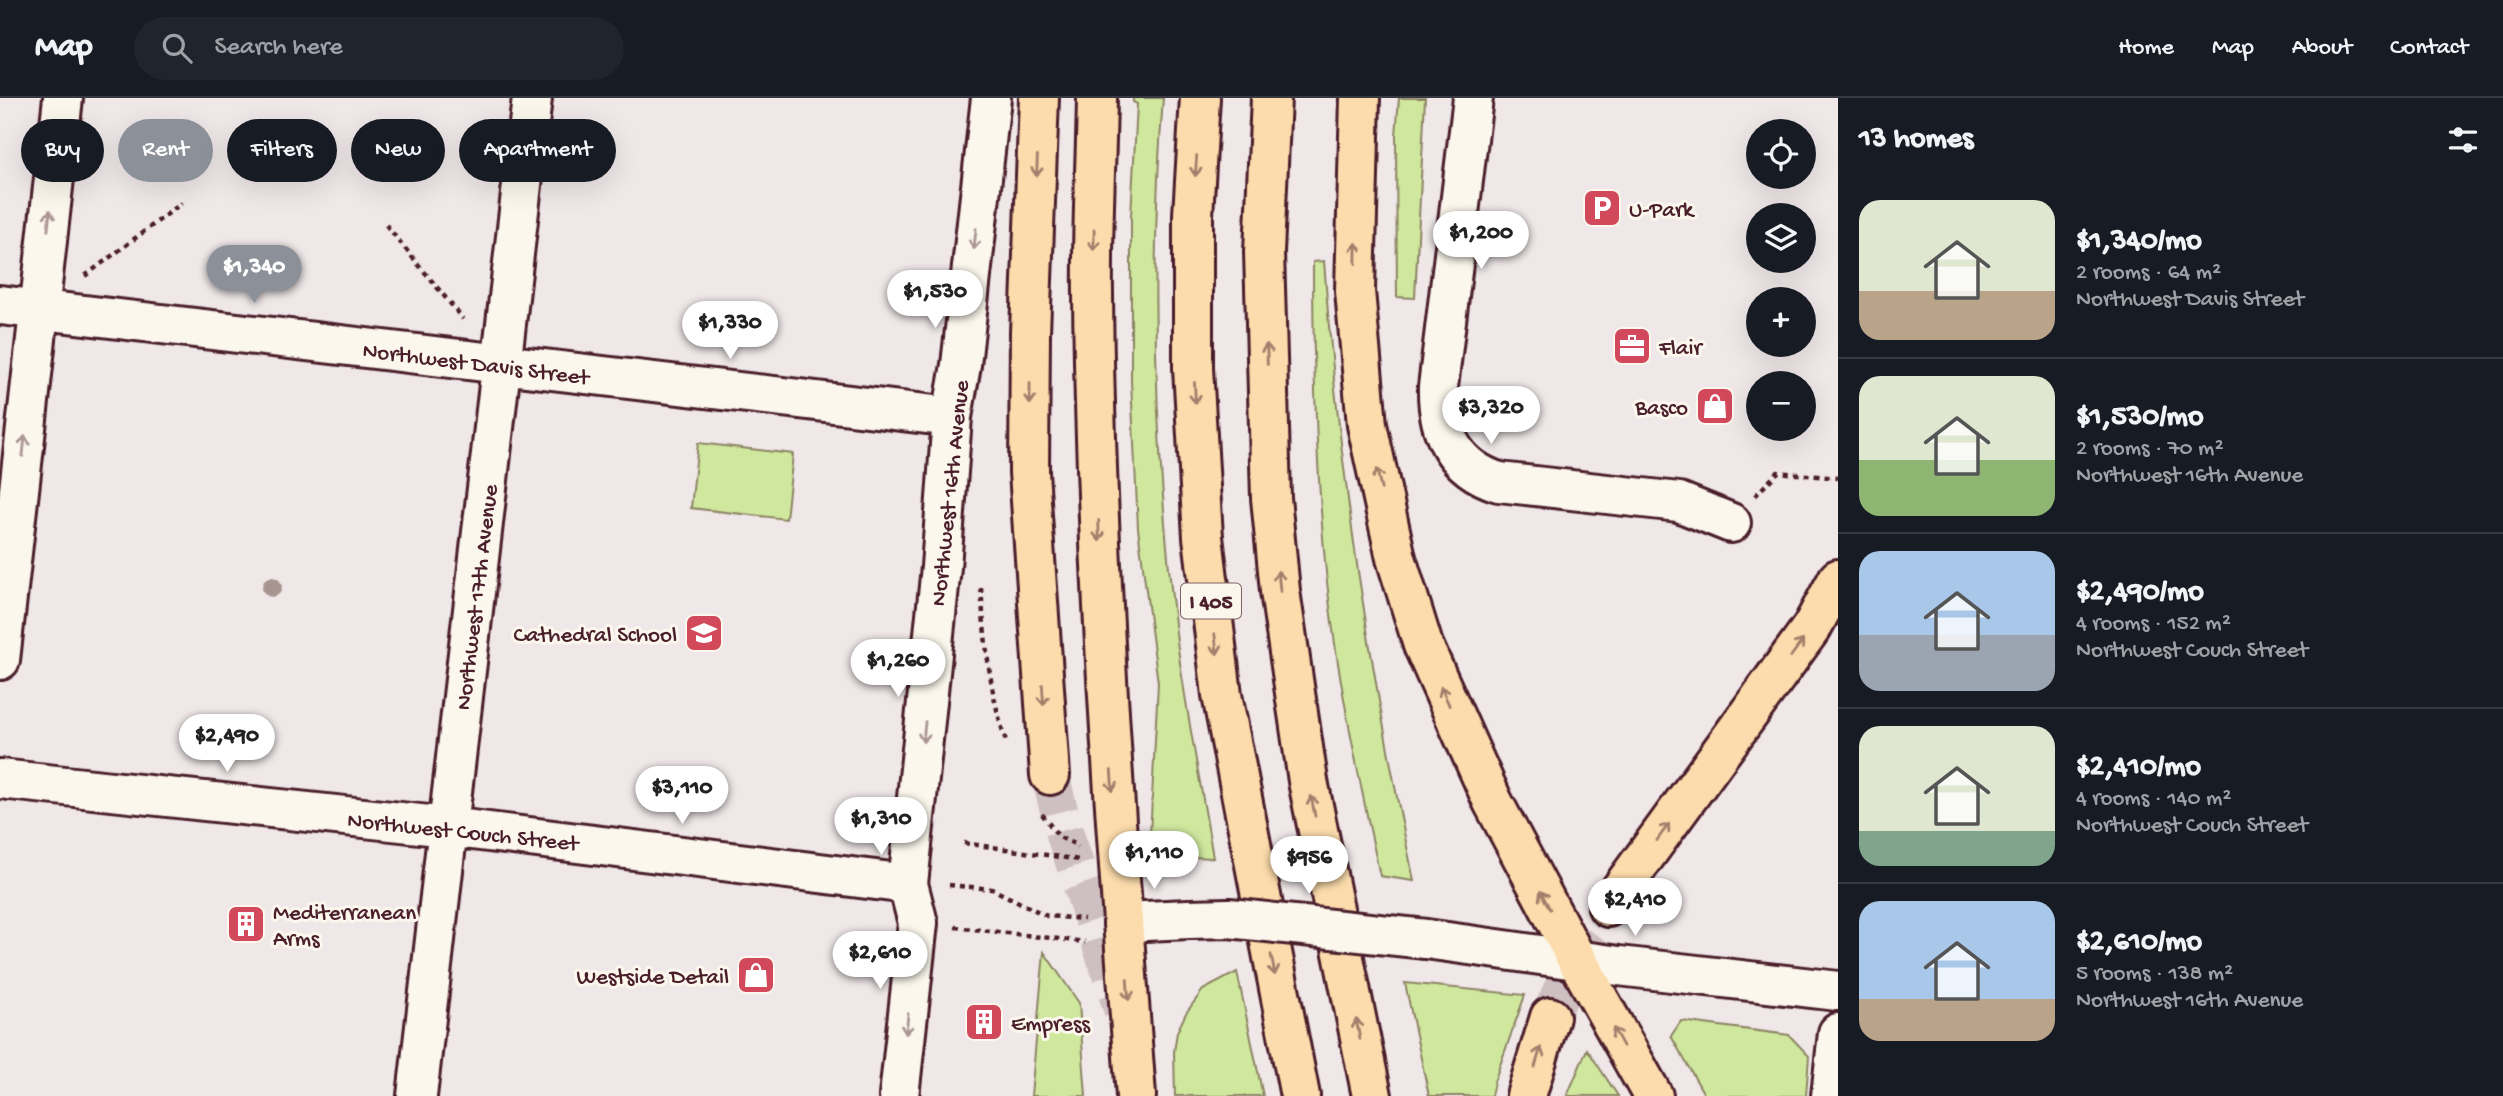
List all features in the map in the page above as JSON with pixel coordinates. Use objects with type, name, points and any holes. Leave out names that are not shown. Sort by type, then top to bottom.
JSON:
[{"type":"main road","points":[[1039,98],[1030,332],[1029,472],[1050,775]]},
{"type":"main road","points":[[1097,98],[1093,292],[1100,574],[1107,713],[1136,1096]]},
{"type":"main road","name":"I 405","points":[[1200,98],[1193,215],[1193,368],[1203,537],[1222,695],[1300,1096]]},
{"type":"main road","points":[[1271,98],[1264,251],[1271,498],[1279,578],[1308,780],[1372,1096]]},
{"type":"main road","points":[[1360,98],[1355,291],[1367,425],[1396,558],[1423,645],[1487,790],[1653,1096]]},
{"type":"main road","points":[[1608,907],[1812,627],[1838,579]]},
{"type":"main road","points":[[1526,1096],[1550,1017]]},
{"type":"street","points":[[0,660],[63,98]]},
{"type":"street","name":"Northwest 17th Avenue","points":[[417,1096],[532,98]]},
{"type":"street","name":"Northwest 16th Avenue","points":[[899,1096],[918,923],[908,884],[941,567],[952,416],[961,365],[991,98]]},
{"type":"street","points":[[1472,98],[1438,387],[1437,410],[1444,432],[1455,452],[1466,466],[1482,477],[1499,482],[1679,502],[1731,523]]},
{"type":"street","name":"Northwest Davis Street","points":[[0,304],[952,416]]},
{"type":"street","name":"Northwest Couch Street","points":[[0,779],[448,827],[908,884]]},
{"type":"street","points":[[1123,922],[1229,918],[1426,939],[1838,991]]},
{"type":"street","points":[[1831,1096],[1838,1033]]},
{"type":"path","points":[[39,309],[182,203]]},
{"type":"path","points":[[386,225],[501,365]]},
{"type":"path","points":[[1731,523],[1778,472],[1838,478]]},
{"type":"path","points":[[964,843],[1089,862]]},
{"type":"path","points":[[908,884],[959,885],[992,890],[1047,916],[1123,922]]},
{"type":"path","points":[[954,927],[1090,942]]},
{"type":"green space","points":[[1133,98],[1163,98],[1155,298],[1163,500],[1180,661],[1213,858],[1149,855],[1158,683],[1138,528],[1131,381],[1131,216],[1137,104],[1133,102]]},
{"type":"green space","points":[[1399,98],[1425,98],[1415,298],[1397,297],[1396,135]]},
{"type":"green space","points":[[1324,261],[1338,417],[1358,573],[1414,881],[1380,876],[1333,632],[1321,514],[1314,370],[1313,262]]},
{"type":"green space","points":[[698,443],[793,454],[786,519],[691,508]]},
{"type":"green space","points":[[1044,952],[1079,1003],[1086,1096],[1031,1096]]},
{"type":"green space","points":[[1237,972],[1263,1096],[1175,1096],[1174,1052],[1177,1032],[1186,1013],[1203,990]]},
{"type":"green space","points":[[1405,983],[1525,995],[1491,1096],[1429,1096]]},
{"type":"green space","points":[[1681,1021],[1789,1035],[1809,1056],[1806,1096],[1705,1096],[1671,1036]]},
{"type":"green space","points":[[1587,1049],[1618,1096],[1567,1096]]},
{"type":"tunnel","points":[[1050,775],[1065,834],[1123,1011]]},
{"type":"tunnel","points":[[1550,1017],[1576,958],[1608,907]]},
{"type":"place","name":"U-Park","points":[[1602,208]]},
{"type":"place","name":"Flair","points":[[1632,346]]},
{"type":"place","name":"Basco","points":[[1715,406]]},
{"type":"place","name":"Cathedral School","points":[[704,633]]},
{"type":"place","name":"Mediterranean Arms","points":[[246,924]]},
{"type":"place","name":"Westside Detail","points":[[756,975]]},
{"type":"place","name":"Empress","points":[[984,1022]]}]
